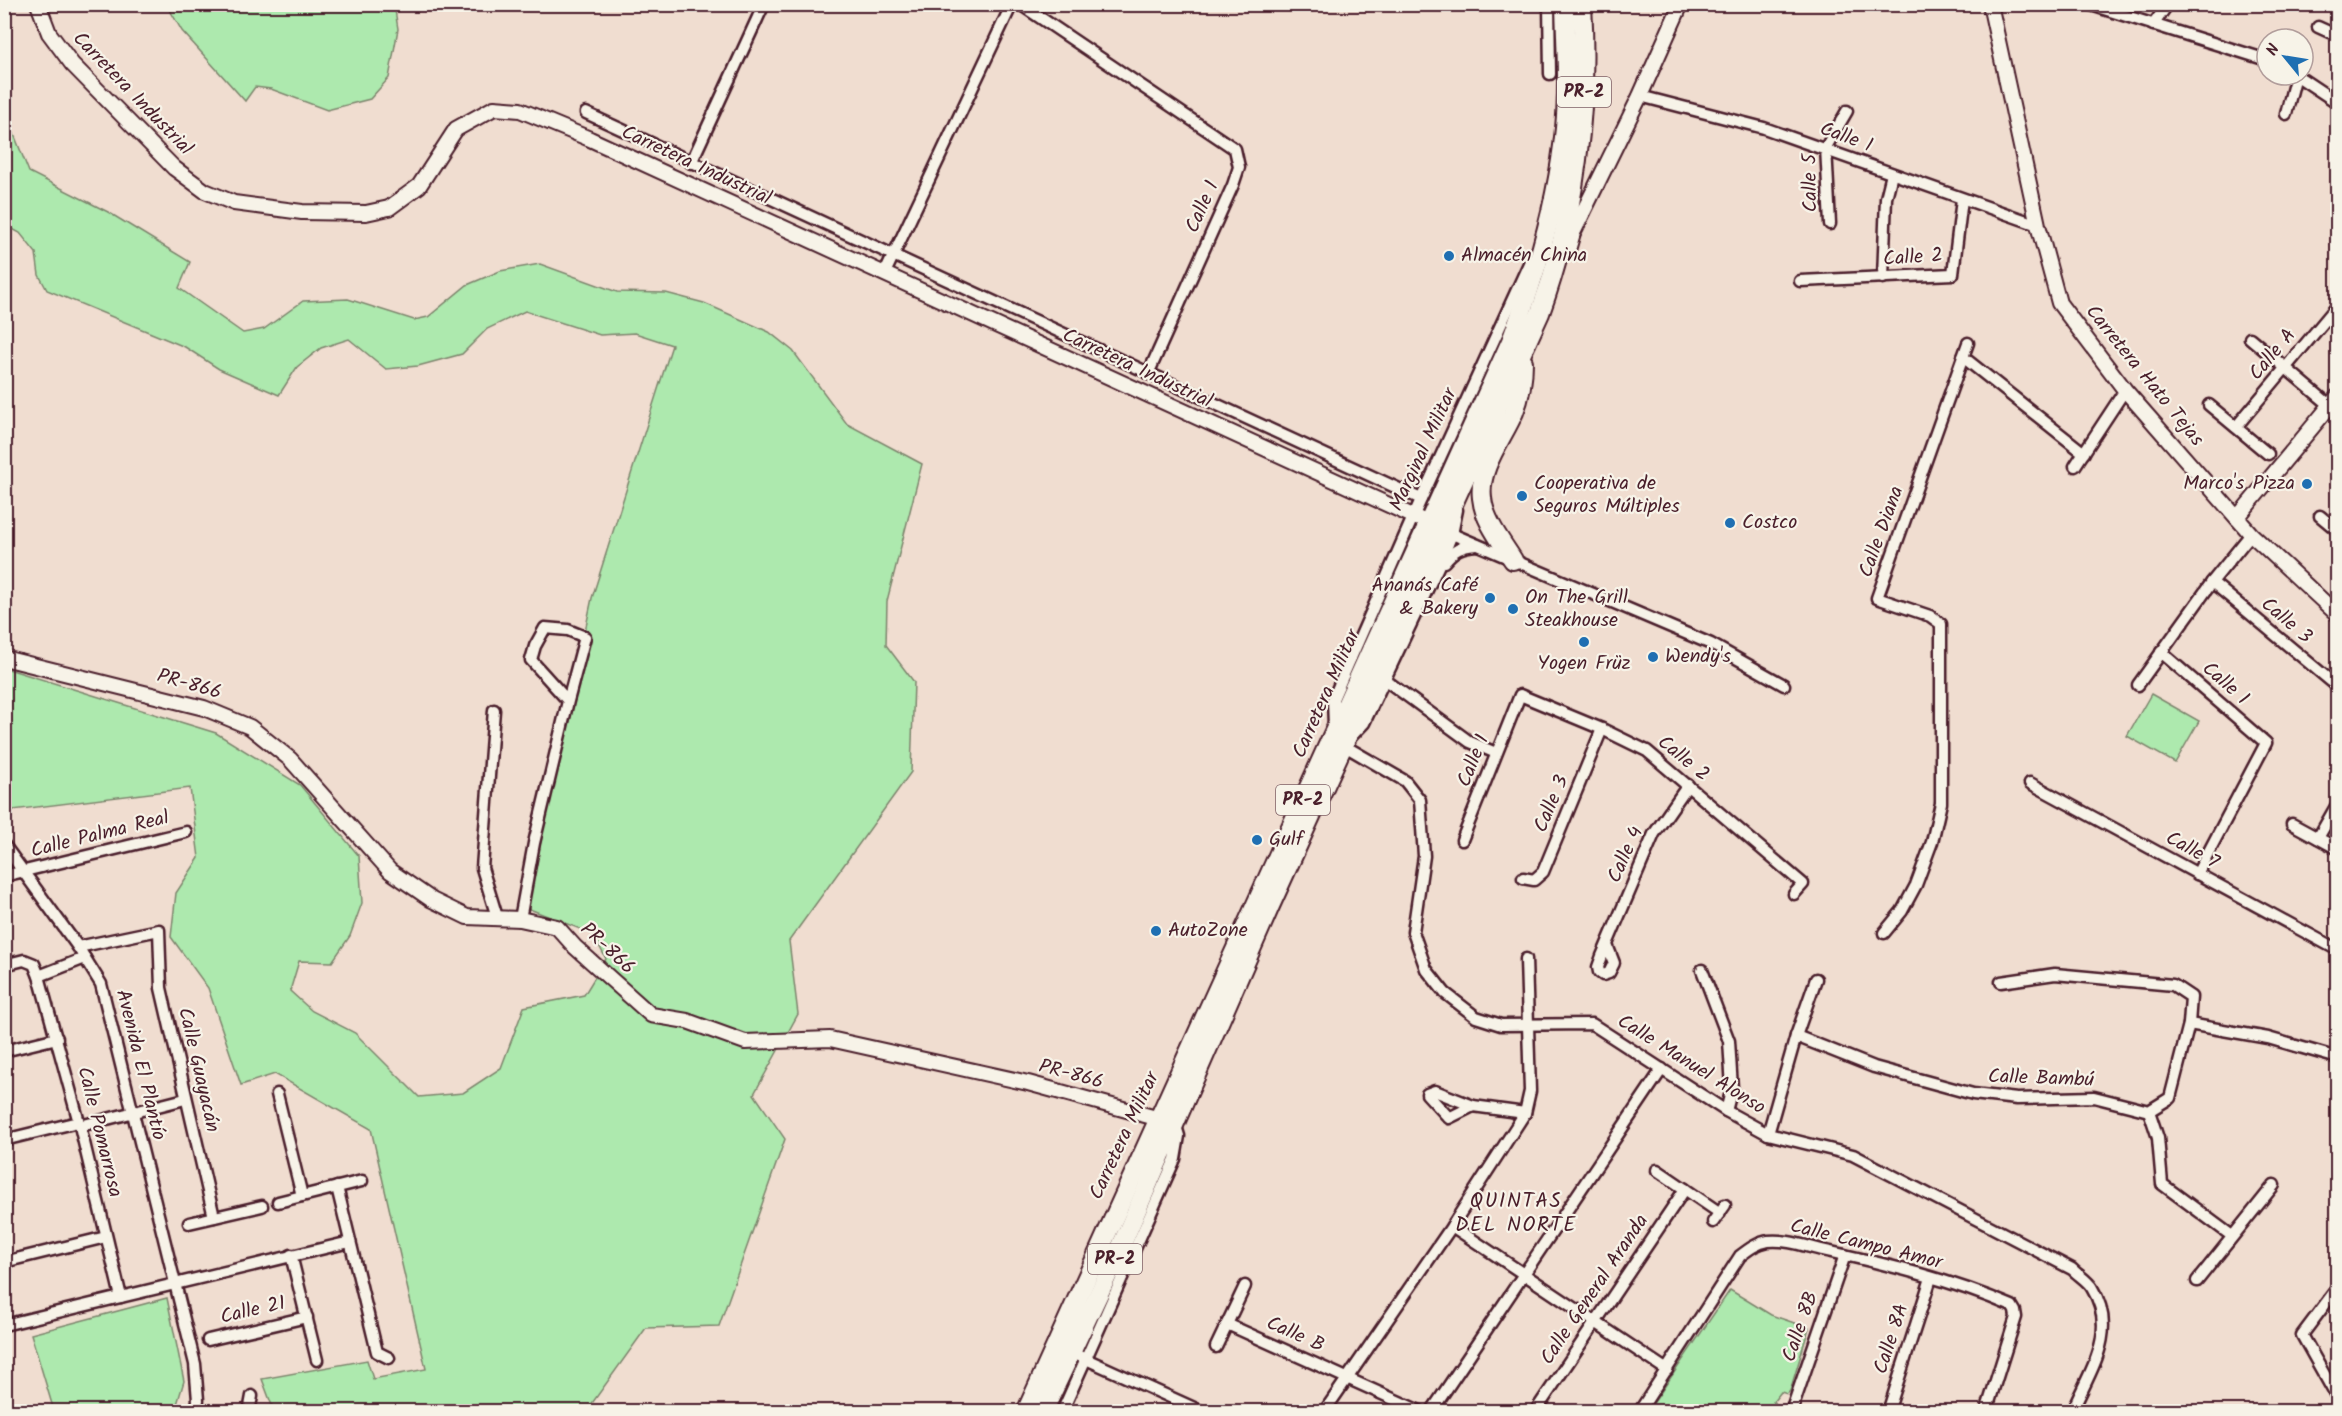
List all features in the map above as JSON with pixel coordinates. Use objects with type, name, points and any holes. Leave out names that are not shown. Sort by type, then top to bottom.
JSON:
[{"type":"main road","name":"Carretera Militar","points":[[1043,1412],[1071,1352],[1166,1121],[1434,526],[1527,300],[1550,217],[1566,178],[1565,4]]},
{"type":"main road","name":"Carretera Militar","points":[[1434,526],[1462,484],[1540,313],[1559,252],[1566,178],[1584,91],[1582,4]]},
{"type":"main road","points":[[1512,560],[1485,512],[1481,492],[1483,477],[1515,409],[1523,375],[1524,348]]},
{"type":"main road","name":"Carretera Militar","points":[[1026,1412],[1071,1352]]},
{"type":"street","name":"Carretera Industrial","points":[[38,4],[49,33],[72,64],[174,168],[205,191],[234,202],[302,212],[366,213],[389,208],[419,186],[456,129],[494,108],[520,110],[590,139],[1434,526]]},
{"type":"street","points":[[691,163],[764,4]]},
{"type":"street","points":[[884,275],[1012,4]]},
{"type":"street","name":"Calle 1","points":[[1020,4],[1235,149],[1239,166],[1233,185],[1148,374]]},
{"type":"street","points":[[1549,4],[1550,74]]},
{"type":"street","points":[[1548,288],[1561,275],[1573,233],[1640,96],[1681,4]]},
{"type":"street","name":"Carretera Hato Tejas","points":[[1990,4],[2038,225],[2059,303],[2125,390],[2237,519],[2337,615]]},
{"type":"street","points":[[2088,4],[2255,56]]},
{"type":"street","points":[[2153,25],[2168,4]]},
{"type":"street","points":[[1550,20],[1566,32]]},
{"type":"street","points":[[2318,27],[2337,36]]},
{"type":"street","points":[[2286,114],[2293,87]]},
{"type":"street","points":[[2314,87],[2337,103]]},
{"type":"street","name":"Calle 1","points":[[1640,96],[1764,128],[2038,225]]},
{"type":"street","name":"Calle 5","points":[[1830,224],[1826,150],[1847,111]]},
{"type":"street","points":[[586,113],[1421,499]]},
{"type":"street","points":[[1883,278],[1886,198],[1892,174]]},
{"type":"street","points":[[1566,178],[1599,182]]},
{"type":"street","name":"Calle 2","points":[[1800,281],[1953,274],[1962,200]]},
{"type":"street","name":"Marginal Militar","points":[[1434,526],[1333,699],[1339,738],[1364,723],[1436,571],[1434,526],[1421,499],[1550,217]]},
{"type":"street","name":"Calle A","points":[[2236,427],[2337,305]]},
{"type":"street","points":[[2237,519],[2335,404],[2285,368],[2250,338]]},
{"type":"street","points":[[1968,343],[1963,357],[2084,453]]},
{"type":"street","name":"Calle Diana","points":[[1884,933],[1902,911],[1916,885],[1932,843],[1941,803],[1941,624],[1930,616],[1877,598],[1963,357]]},
{"type":"street","points":[[2075,466],[2125,390]]},
{"type":"street","points":[[2209,405],[2268,454]]},
{"type":"street","points":[[2320,516],[2337,531]]},
{"type":"street","points":[[1434,526],[1711,644],[1784,685]]},
{"type":"street","points":[[2138,685],[2212,582],[2251,534]]},
{"type":"street","points":[[1436,571],[1455,550],[1478,545]]},
{"type":"street","name":"Calle 3","points":[[2212,582],[2337,687]]},
{"type":"street","points":[[520,919],[534,843],[585,637],[568,630],[545,628],[535,646],[531,660],[568,701]]},
{"type":"street","name":"Calle 1","points":[[2161,652],[2266,743],[2197,874]]},
{"type":"street","name":"PR-866","points":[[4,658],[204,708],[250,727],[290,759],[390,871],[432,900],[467,917],[520,919],[556,927],[651,1015],[687,1020],[745,1042],[830,1039],[1028,1083],[1166,1121]]},
{"type":"street","points":[[1384,679],[1470,742],[1496,753]]},
{"type":"street","name":"Calle 1","points":[[1462,840],[1520,695]]},
{"type":"street","name":"Calle 2","points":[[1520,695],[1602,729],[1647,751],[1803,884],[1794,894]]},
{"type":"street","points":[[494,710],[482,868],[497,917]]},
{"type":"street","name":"Calle 3","points":[[1524,878],[1534,880],[1543,872],[1602,729]]},
{"type":"street","name":"Calle Manuel Alonso","points":[[1339,738],[1405,782],[1420,800],[1424,856],[1413,932],[1426,969],[1445,993],[1476,1017],[1501,1025],[1592,1024],[1725,1111],[1768,1134],[1853,1155],[1876,1165],[2072,1269],[2091,1286],[2104,1313],[2104,1339],[2072,1412]]},
{"type":"street","name":"Calle 7","points":[[2030,783],[2337,950]]},
{"type":"street","name":"Calle 4","points":[[1607,945],[1654,834],[1688,785]]},
{"type":"street","points":[[2318,838],[2337,803]]},
{"type":"street","points":[[2292,824],[2337,849]]},
{"type":"street","name":"Calle Palma Real","points":[[4,876],[186,832]]},
{"type":"street","name":"Avenida El Plantío","points":[[4,845],[78,947],[101,984],[195,1364],[198,1400],[196,1412]]},
{"type":"street","name":"Calle Guayacán","points":[[78,947],[159,930],[161,988],[214,1216]]},
{"type":"street","points":[[4,964],[24,960],[34,964],[39,976],[85,958]]},
{"type":"street","points":[[1324,1412],[1452,1226],[1526,1113],[1530,1090],[1526,960]]},
{"type":"street","points":[[1702,970],[1729,1041],[1732,1088],[1725,1111]]},
{"type":"street","points":[[2001,982],[2055,974],[2173,985],[2191,997],[2189,1024],[2170,1098],[2149,1112],[2158,1138],[2162,1185],[2232,1236]]},
{"type":"street","name":"Calle Pomarrosa","points":[[39,976],[79,1124],[121,1297]]},
{"type":"street","points":[[1768,1134],[1796,1036],[1816,979]]},
{"type":"street","points":[[2189,1024],[2268,1038],[2337,1058]]},
{"type":"street","name":"Calle Bambú","points":[[1796,1036],[1874,1067],[1973,1094],[2017,1099],[2094,1097],[2149,1112]]},
{"type":"street","points":[[4,1051],[57,1038]]},
{"type":"street","points":[[1431,1412],[1662,1068]]},
{"type":"street","points":[[277,1094],[302,1196]]},
{"type":"street","points":[[4,1140],[185,1099]]},
{"type":"street","points":[[1473,1106],[1526,1113]]},
{"type":"street","points":[[1062,1412],[1071,1352],[1175,1159],[1179,1136],[1166,1121]]},
{"type":"street","points":[[1658,1170],[1685,1189],[1723,1209],[1713,1222]]},
{"type":"street","points":[[278,1202],[362,1181]]},
{"type":"street","points":[[2197,1281],[2274,1185]]},
{"type":"street","points":[[337,1188],[377,1352],[389,1358]]},
{"type":"street","name":"Calle General Aranda","points":[[1535,1412],[1685,1189]]},
{"type":"street","points":[[189,1223],[262,1206]]},
{"type":"street","points":[[1452,1226],[1667,1370]]},
{"type":"street","points":[[4,1262],[106,1237]]},
{"type":"street","name":"Calle Campo Amor","points":[[1639,1412],[1740,1256],[1752,1246],[1767,1241],[1783,1241],[1931,1278],[2012,1306],[2016,1317],[1986,1412]]},
{"type":"street","points":[[4,1325],[350,1242]]},
{"type":"street","points":[[291,1255],[317,1360]]},
{"type":"street","name":"Calle 8B","points":[[1791,1412],[1845,1255]]},
{"type":"street","name":"Calle 8A","points":[[1888,1412],[1931,1278]]},
{"type":"street","points":[[1216,1347],[1245,1286]]},
{"type":"street","points":[[2337,1287],[2302,1335],[2337,1398]]},
{"type":"street","name":"Calle 21","points":[[208,1340],[307,1317]]},
{"type":"street","name":"Calle B","points":[[1227,1324],[1422,1412]]},
{"type":"street","points":[[1071,1352],[1203,1412]]},
{"type":"street","points":[[249,1412],[252,1396]]},
{"type":"green space","points":[[167,5],[386,5],[395,10],[398,29],[389,78],[370,99],[327,110],[271,89],[255,87],[245,101],[182,31]]},
{"type":"green space","points":[[4,109],[29,172],[108,212],[190,262],[179,288],[243,333],[264,329],[303,301],[348,299],[414,320],[428,317],[467,285],[500,271],[540,264],[617,292],[666,293],[704,303],[769,332],[793,351],[847,424],[922,464],[887,601],[886,645],[914,682],[911,772],[789,941],[798,1014],[754,1094],[785,1139],[719,1326],[646,1328],[590,1406],[592,1411],[274,1411],[262,1379],[367,1360],[373,1379],[426,1369],[371,1129],[275,1074],[241,1085],[208,988],[171,937],[176,893],[199,858],[190,788],[5,811],[5,668],[216,733],[300,785],[359,856],[362,903],[350,936],[332,962],[299,961],[290,991],[312,1011],[355,1033],[419,1097],[463,1093],[501,1068],[524,1007],[584,995],[606,959],[593,934],[527,908],[592,598],[672,345],[635,333],[600,335],[525,311],[487,329],[462,354],[418,366],[386,369],[349,339],[321,348],[297,367],[279,395],[219,369],[185,347],[47,290],[39,275],[36,253],[20,233],[5,225]]},
{"type":"green space","points":[[2151,694],[2199,721],[2175,763],[2127,736]]},
{"type":"green space","points":[[1730,1290],[1771,1315],[1809,1328],[1790,1391],[1787,1394],[1781,1392],[1773,1402],[1784,1411],[1648,1411]]},
{"type":"green space","points":[[167,1298],[184,1381],[175,1411],[54,1411],[31,1334]]},
{"type":"place","name":"Almacén China","points":[[1449,256]]},
{"type":"place","name":"Marco's Pizza","points":[[2307,484]]},
{"type":"place","name":"Cooperativa de Seguros Múltiples","points":[[1522,496]]},
{"type":"place","name":"Costco","points":[[1730,523]]},
{"type":"place","name":"Ananás Café & Bakery","points":[[1490,598]]},
{"type":"place","name":"On The Grill Steakhouse","points":[[1513,609]]},
{"type":"place","name":"Yogen Früz","points":[[1584,642]]},
{"type":"place","name":"Wendy's","points":[[1653,657]]},
{"type":"place","name":"Gulf","points":[[1257,840]]},
{"type":"place","name":"AutoZone","points":[[1156,931]]},
{"type":"district","name":"QUINTAS DEL NORTE","points":[[1516,1213]]}]
